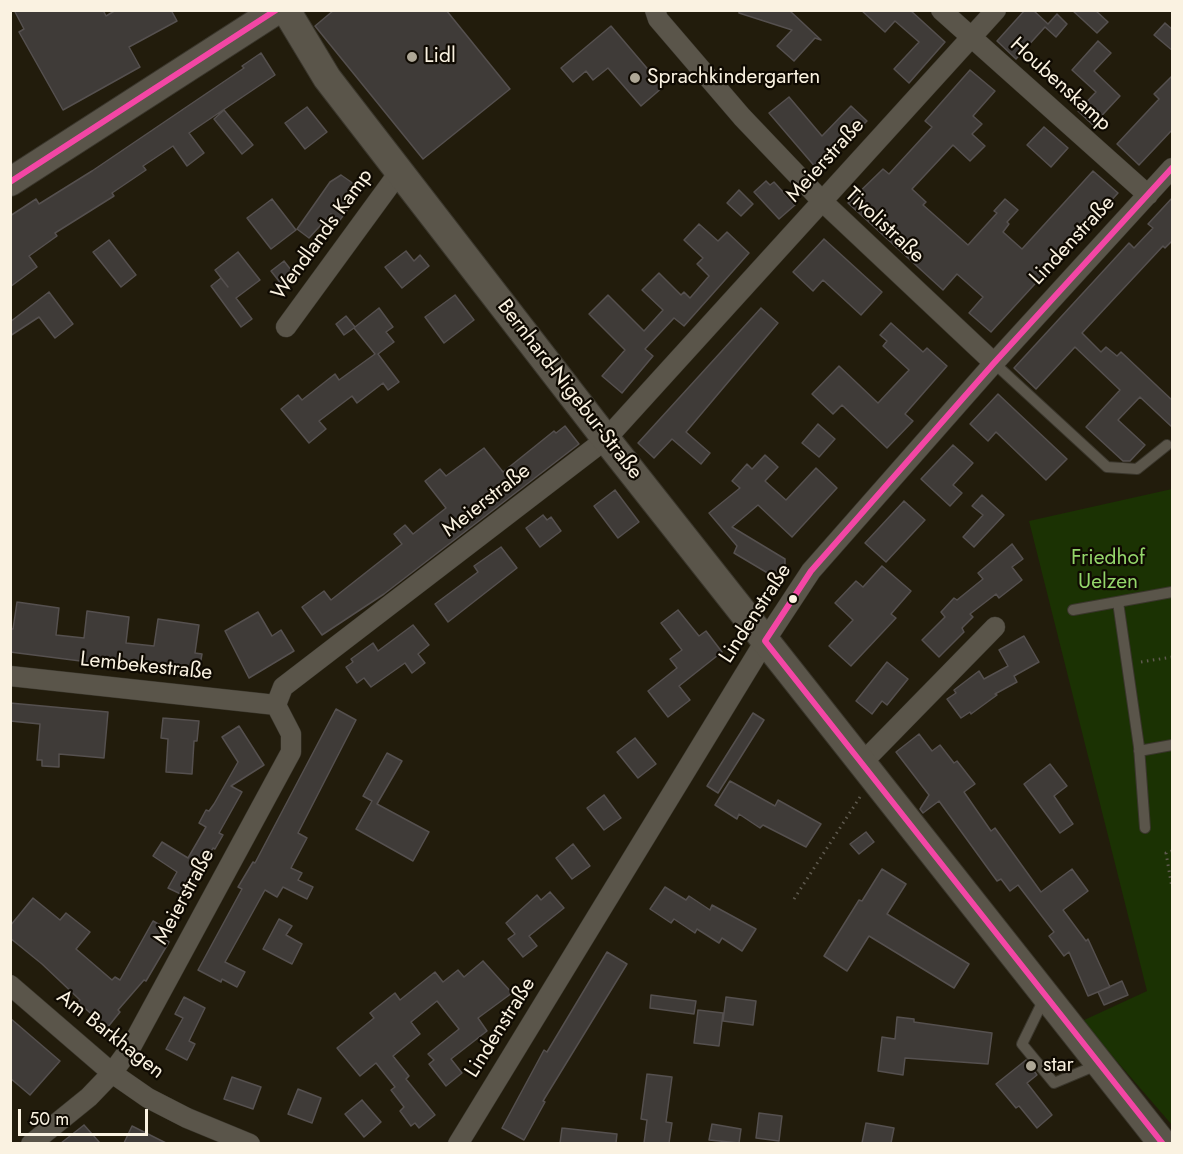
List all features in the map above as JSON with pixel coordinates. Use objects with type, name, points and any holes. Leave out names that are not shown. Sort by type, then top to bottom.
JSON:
[{"type":"main road","points":[[10,183],[277,10]]},
{"type":"main road","name":"Bernhard-Nigebur-Straße","points":[[286,10],[327,78],[606,440],[1163,1143]]},
{"type":"street","name":"Tivolistraße","points":[[655,10],[658,19],[742,117],[822,201],[994,363]]},
{"type":"street","name":"Houbenskamp","points":[[940,10],[1148,195]]},
{"type":"street","name":"Meierstraße","points":[[31,1143],[89,1097],[112,1073],[131,1047],[291,752],[291,734],[276,705],[283,687],[606,440],[996,10]]},
{"type":"street","name":"Lindenstraße","points":[[458,1143],[765,641],[811,571],[994,363],[1173,168]]},
{"type":"street","name":"Wendlands Kamp","points":[[286,327],[400,171]]},
{"type":"street","points":[[867,770],[994,627]]},
{"type":"street","name":"Lembekestraße","points":[[10,676],[276,705]]},
{"type":"street","name":"Am Barkhagen","points":[[10,985],[112,1073],[148,1098],[187,1118],[250,1143]]},
{"type":"lane","points":[[994,363],[1107,467],[1137,469],[1167,445]]},
{"type":"lane","points":[[1073,609],[1173,592]]},
{"type":"lane","points":[[1118,602],[1139,751],[1145,828]]},
{"type":"lane","points":[[1139,751],[1173,745]]},
{"type":"lane","points":[[1045,996],[1022,1044],[1054,1083],[1099,1064]]},
{"type":"path","points":[[1127,664],[1173,657]]},
{"type":"path","points":[[794,899],[867,770]]},
{"type":"path","points":[[1173,852],[1166,853],[1173,888]]},
{"type":"green space","name":"Friedhof Uelzen","points":[[1172,489],[1172,1125],[1082,1021],[1147,991],[1029,521]]},
{"type":"building","points":[[14,10],[103,10],[106,16],[116,10],[171,10],[177,21],[129,47],[140,67],[63,110],[19,32],[24,29]]},
{"type":"building","name":"Lidl","points":[[334,10],[446,10],[510,89],[423,159],[315,26]]},
{"type":"building","points":[[739,10],[789,10],[821,40],[815,38],[794,61],[777,46],[792,30],[739,13]]},
{"type":"building","points":[[861,10],[910,10],[945,42],[909,83],[894,69],[919,42],[895,21],[885,32]]},
{"type":"building","points":[[1025,10],[1033,10],[1048,24],[1057,14],[1067,24],[1056,37],[1045,27],[1016,59],[997,41]]},
{"type":"building","points":[[1072,10],[1095,10],[1108,22],[1097,33]]},
{"type":"building","points":[[1165,23],[1173,30],[1173,51],[1154,35]]},
{"type":"building","points":[[611,26],[663,87],[641,106],[608,68],[593,80],[586,71],[573,82],[561,68]]},
{"type":"building","points":[[1098,41],[1111,53],[1094,71],[1120,96],[1093,125],[1078,111],[1096,92],[1072,70]]},
{"type":"building","points":[[261,53],[275,75],[189,133],[204,153],[187,166],[173,146],[143,166],[146,170],[112,193],[114,196],[55,233],[57,236],[29,256],[37,267],[10,287],[10,216],[36,199],[39,204],[92,171],[244,68],[242,66]]},
{"type":"building","points":[[970,70],[995,91],[973,116],[982,124],[972,134],[985,146],[970,161],[953,145],[912,189],[926,202],[923,205],[968,245],[997,213],[994,211],[1005,199],[1018,210],[1007,222],[1009,224],[1003,232],[1022,249],[1093,171],[1118,193],[991,332],[969,313],[983,297],[957,274],[943,290],[848,203],[883,169],[889,174],[932,127],[925,121]]},
{"type":"building","points":[[1173,75],[1173,129],[1139,165],[1117,144],[1159,99],[1154,94]]},
{"type":"building","points":[[789,97],[822,136],[851,106],[867,121],[817,169],[769,113]]},
{"type":"building","points":[[307,107],[327,132],[305,149],[285,123]]},
{"type":"building","points":[[224,110],[253,145],[242,154],[214,119]]},
{"type":"building","points":[[1044,127],[1068,148],[1051,167],[1027,145]]},
{"type":"building","points":[[341,175],[354,184],[347,193],[355,199],[340,220],[331,214],[309,238],[297,229],[330,182]]},
{"type":"building","points":[[766,181],[770,185],[774,182],[795,205],[779,219],[754,192]]},
{"type":"building","points":[[739,190],[753,204],[741,216],[727,203]]},
{"type":"building","points":[[1173,197],[1173,240],[1165,248],[1163,246],[1082,333],[1101,352],[1106,347],[1117,356],[1121,352],[1173,401],[1173,428],[1140,397],[1118,420],[1145,445],[1130,461],[1123,461],[1086,427],[1120,390],[1075,347],[1036,389],[1014,368],[1129,243],[1134,248],[1153,228],[1148,224]]},
{"type":"building","points":[[272,199],[296,230],[271,249],[247,218]]},
{"type":"building","points":[[699,224],[718,241],[727,232],[749,253],[684,326],[674,318],[645,349],[653,356],[622,393],[602,376],[625,350],[589,314],[608,295],[644,331],[663,310],[642,290],[659,273],[681,295],[684,292],[690,298],[709,276],[697,264],[703,258],[684,240]]},
{"type":"building","points":[[824,239],[882,292],[861,315],[823,280],[813,291],[793,272]]},
{"type":"building","points":[[109,240],[136,275],[121,287],[93,252]]},
{"type":"building","points":[[406,251],[414,261],[420,255],[429,266],[402,288],[385,267]]},
{"type":"building","points":[[238,252],[260,280],[236,298],[252,319],[241,327],[211,286],[221,278],[228,287],[215,270]]},
{"type":"building","points":[[284,261],[295,275],[282,285],[271,271]]},
{"type":"building","points":[[49,292],[73,324],[55,338],[39,317],[10,336],[10,322]]},
{"type":"building","points":[[455,295],[474,320],[444,343],[425,317]]},
{"type":"building","points":[[379,308],[393,327],[386,332],[394,342],[378,354],[399,382],[388,390],[383,383],[357,403],[352,396],[319,421],[326,429],[309,443],[281,409],[298,395],[302,400],[335,374],[339,380],[375,354],[354,328],[344,335],[336,324],[346,316],[355,327]]},
{"type":"building","points":[[761,308],[778,323],[686,432],[710,453],[701,464],[672,439],[654,458],[638,443]]},
{"type":"building","points":[[891,323],[923,352],[927,348],[947,366],[905,414],[913,421],[887,448],[842,405],[833,414],[812,394],[839,366],[878,403],[909,370],[883,346],[887,341],[880,335]]},
{"type":"building","points":[[998,394],[1067,459],[1046,480],[996,432],[988,441],[970,424]]},
{"type":"building","points":[[818,424],[835,439],[819,457],[802,443]]},
{"type":"building","points":[[565,426],[579,444],[384,594],[322,635],[302,607],[324,591],[331,600],[402,544],[394,534],[405,525],[413,534],[446,508],[425,481],[440,469],[446,476],[484,448],[503,472],[554,431],[556,433]]},
{"type":"building","points":[[953,445],[973,463],[953,485],[962,493],[950,506],[921,479]]},
{"type":"building","points":[[765,455],[778,467],[765,481],[786,500],[816,468],[837,488],[792,537],[758,505],[732,527],[785,559],[785,564],[776,578],[734,553],[737,546],[709,513],[740,488],[732,481],[747,464],[752,469]]},
{"type":"building","points":[[615,490],[639,522],[618,538],[594,506]]},
{"type":"building","points":[[982,495],[1004,515],[974,547],[963,537],[983,515],[972,506]]},
{"type":"building","points":[[904,501],[925,520],[886,562],[865,543]]},
{"type":"building","points":[[543,515],[547,520],[551,517],[561,531],[540,547],[526,528]]},
{"type":"building","points":[[1012,544],[1023,559],[1012,567],[1022,580],[999,598],[996,594],[970,614],[973,617],[962,628],[964,632],[939,657],[922,640],[945,617],[941,612],[954,598],[957,600],[983,579],[978,573]]},
{"type":"building","points":[[501,547],[517,568],[448,622],[435,604],[478,572],[474,566]]},
{"type":"building","points":[[882,566],[911,591],[891,614],[896,618],[851,666],[829,646],[853,620],[835,603],[856,581],[863,587]]},
{"type":"building","points":[[17,602],[59,608],[56,635],[84,638],[87,611],[129,617],[126,643],[154,646],[158,619],[199,625],[195,653],[202,654],[198,676],[10,652],[10,629],[13,629]]},
{"type":"building","points":[[678,610],[699,636],[706,631],[722,652],[679,686],[690,700],[668,717],[648,691],[677,668],[670,659],[682,650],[661,623]]},
{"type":"building","points":[[258,612],[272,636],[281,630],[294,651],[249,678],[225,631]]},
{"type":"building","points":[[413,625],[429,645],[418,654],[425,663],[412,673],[405,663],[371,687],[364,678],[357,683],[346,667],[353,662],[351,659],[373,643],[378,651]]},
{"type":"building","points":[[1024,636],[1039,662],[1014,676],[1017,682],[995,694],[997,695],[971,714],[970,712],[961,718],[947,699],[956,693],[954,690],[979,671],[984,679],[1008,666],[999,650]]},
{"type":"building","points":[[887,662],[908,679],[887,705],[882,701],[872,714],[856,701]]},
{"type":"building","points":[[10,703],[108,712],[104,758],[59,754],[59,767],[42,766],[42,760],[37,760],[40,724],[10,721]]},
{"type":"building","points":[[336,709],[356,720],[298,833],[307,838],[291,868],[302,873],[298,880],[313,887],[307,899],[283,887],[277,897],[265,890],[225,962],[245,972],[237,987],[222,979],[221,982],[198,970],[242,889],[238,887],[253,862],[255,863]]},
{"type":"building","points":[[753,713],[764,720],[718,793],[707,786]]},
{"type":"building","points":[[163,718],[199,721],[197,741],[194,741],[192,774],[166,772],[168,739],[161,738]]},
{"type":"building","points":[[239,726],[264,765],[231,786],[242,792],[219,833],[223,835],[215,849],[213,848],[187,897],[168,888],[177,872],[153,856],[162,842],[188,858],[206,827],[199,823],[206,810],[209,811],[214,804],[238,762],[222,737]]},
{"type":"building","points":[[919,734],[932,751],[940,745],[954,763],[957,761],[975,784],[964,792],[991,831],[995,828],[1041,892],[1072,869],[1088,891],[1063,910],[1086,941],[1088,939],[1110,987],[1088,996],[1069,952],[1064,956],[1049,936],[1054,932],[1018,885],[1010,891],[1001,879],[997,881],[939,801],[923,813],[920,809],[929,795],[896,752]]},
{"type":"building","points":[[635,738],[656,764],[638,778],[617,752]]},
{"type":"building","points":[[387,753],[402,761],[377,804],[429,832],[413,861],[356,829],[372,801],[363,796]]},
{"type":"building","points":[[1050,764],[1067,786],[1054,796],[1073,824],[1060,833],[1024,784]]},
{"type":"building","points":[[730,781],[775,806],[778,800],[821,824],[806,847],[763,825],[760,828],[739,814],[737,819],[715,805]]},
{"type":"building","points":[[604,795],[621,818],[604,830],[587,808]]},
{"type":"building","points":[[866,832],[874,842],[859,854],[850,844]]},
{"type":"building","points":[[573,844],[590,866],[572,879],[556,858]]},
{"type":"building","points":[[882,869],[906,884],[887,914],[969,964],[954,988],[869,936],[847,971],[824,956],[859,900],[862,901]]},
{"type":"building","points":[[665,887],[686,900],[689,896],[710,910],[712,905],[756,929],[742,951],[722,938],[719,943],[697,929],[695,933],[674,919],[671,923],[650,909]]},
{"type":"building","points":[[550,892],[564,908],[529,936],[537,946],[523,957],[508,939],[515,934],[506,923],[537,895],[541,900]]},
{"type":"building","points":[[33,898],[60,920],[66,913],[90,932],[76,949],[112,980],[115,977],[120,980],[153,921],[169,930],[164,939],[169,942],[146,981],[144,980],[118,1010],[120,1012],[107,1028],[78,1002],[80,1000],[42,964],[10,938],[10,926]]},
{"type":"building","points":[[279,919],[292,926],[286,935],[302,944],[292,964],[263,949]]},
{"type":"building","points":[[607,952],[627,964],[543,1101],[545,1102],[524,1140],[502,1128],[544,1050],[547,1052]]},
{"type":"building","points":[[483,961],[512,993],[478,1018],[487,1031],[451,1059],[462,1073],[446,1086],[429,1064],[434,1060],[428,1054],[459,1029],[437,1001],[411,1022],[420,1034],[393,1056],[409,1076],[406,1079],[435,1115],[419,1128],[415,1123],[411,1126],[400,1111],[404,1107],[391,1090],[395,1087],[376,1063],[360,1076],[337,1048],[374,1018],[370,1013],[395,993],[400,1000],[435,972],[443,982],[458,970],[464,977]]},
{"type":"building","points":[[1122,981],[1128,995],[1104,1005],[1098,992]]},
{"type":"building","points":[[651,995],[696,1001],[694,1014],[650,1008]]},
{"type":"building","points":[[184,997],[205,1008],[189,1041],[195,1044],[187,1060],[166,1049],[183,1018],[175,1014]]},
{"type":"building","points":[[726,997],[756,1001],[753,1025],[723,1021]]},
{"type":"building","points":[[698,1010],[723,1013],[719,1046],[694,1043]]},
{"type":"building","points":[[897,1017],[914,1019],[914,1022],[992,1033],[988,1064],[905,1058],[903,1075],[878,1071],[882,1037],[895,1039]]},
{"type":"building","points":[[10,1018],[60,1061],[30,1095],[10,1078]]},
{"type":"building","points":[[1026,1060],[1037,1075],[1027,1083],[1052,1115],[1037,1128],[1019,1106],[1016,1108],[996,1084]]},
{"type":"building","points":[[647,1074],[672,1077],[666,1122],[672,1123],[669,1143],[644,1143],[647,1120],[641,1119]]},
{"type":"building","points":[[232,1077],[261,1087],[253,1109],[224,1099]]},
{"type":"building","points":[[298,1089],[321,1098],[312,1123],[288,1114]]},
{"type":"building","points":[[362,1100],[381,1122],[364,1137],[345,1114]]},
{"type":"building","points":[[759,1113],[782,1116],[779,1141],[756,1138]]},
{"type":"building","points":[[866,1123],[894,1128],[891,1143],[862,1143]]},
{"type":"building","points":[[712,1124],[741,1129],[739,1143],[709,1140]]},
{"type":"building","points":[[84,1125],[100,1143],[61,1143]]},
{"type":"building","points":[[132,1126],[166,1143],[124,1143]]},
{"type":"building","points":[[562,1128],[617,1134],[616,1143],[560,1143]]},
{"type":"transit line","points":[[10,182],[276,10]]},
{"type":"transit line","points":[[1163,1144],[765,641],[811,571],[994,363],[1172,168]]},
{"type":"place","name":"Lidl","points":[[412,57]]},
{"type":"place","name":"Sprachkindergarten","points":[[635,78]]},
{"type":"place","name":"star","points":[[1031,1066]]}]
